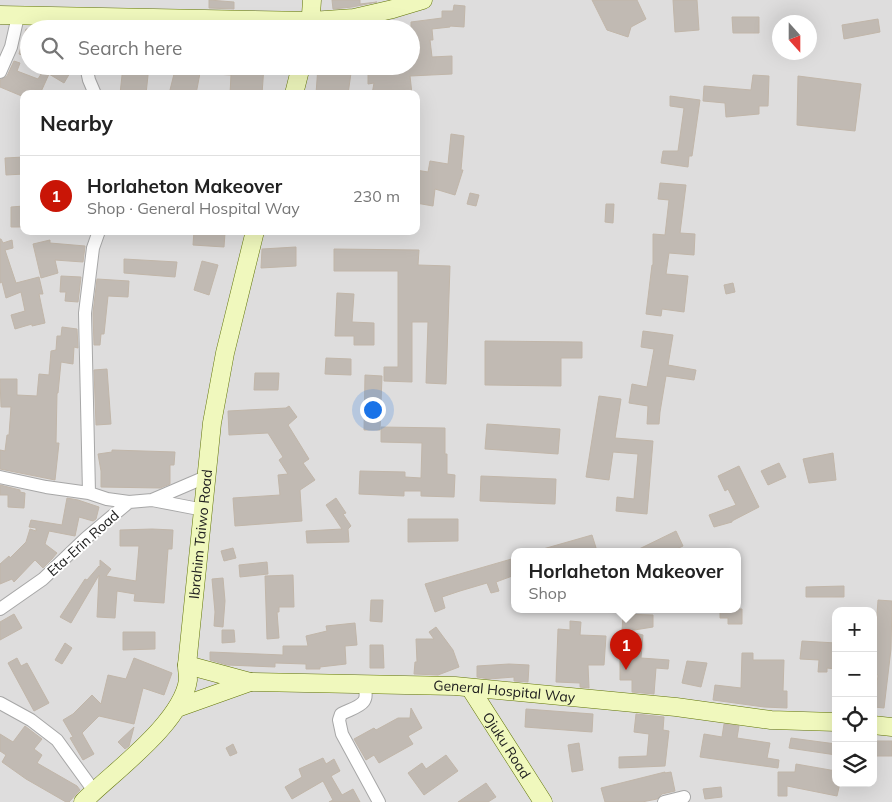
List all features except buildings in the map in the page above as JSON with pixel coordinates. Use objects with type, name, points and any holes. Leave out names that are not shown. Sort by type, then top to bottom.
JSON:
[{"type":"main road","points":[[310,20],[312,0]]},
{"type":"main road","points":[[341,20],[419,1]]},
{"type":"main road","points":[[0,15],[56,20]]},
{"type":"main road","points":[[295,90],[299,75]]},
{"type":"main road","name":"Ibrahim Taiwo Road","points":[[89,796],[153,738],[177,708],[188,681],[187,665],[212,423],[225,353],[254,235]]},
{"type":"main road","points":[[187,665],[250,682]]},
{"type":"main road","name":"General Hospital Way","points":[[177,708],[250,682],[363,684],[470,688],[676,707],[771,720],[832,722]]},
{"type":"main road","name":"Ojuku Road","points":[[470,688],[543,802]]},
{"type":"main road","points":[[877,725],[892,727]]},
{"type":"street","points":[[0,72],[11,47],[18,16]]},
{"type":"street","points":[[88,75],[93,90]]},
{"type":"street","points":[[89,493],[85,313],[93,248],[98,235]]},
{"type":"street","points":[[152,500],[208,476]]},
{"type":"street","points":[[0,477],[129,502]]},
{"type":"street","name":"Eta-Erin Road","points":[[0,610],[43,579],[86,538],[129,502],[152,500],[204,510]]},
{"type":"street","points":[[363,684],[367,694],[366,700],[362,704],[341,714],[338,720],[342,734],[379,802]]},
{"type":"street","points":[[0,704],[31,720],[57,740],[89,796]]},
{"type":"street","points":[[664,802],[684,797]]},
{"type":"shaded area","points":[[0,0],[892,0],[892,802],[0,802]]},
{"type":"place","name":"Horlaheton Makeover","points":[[626,670]]}]
